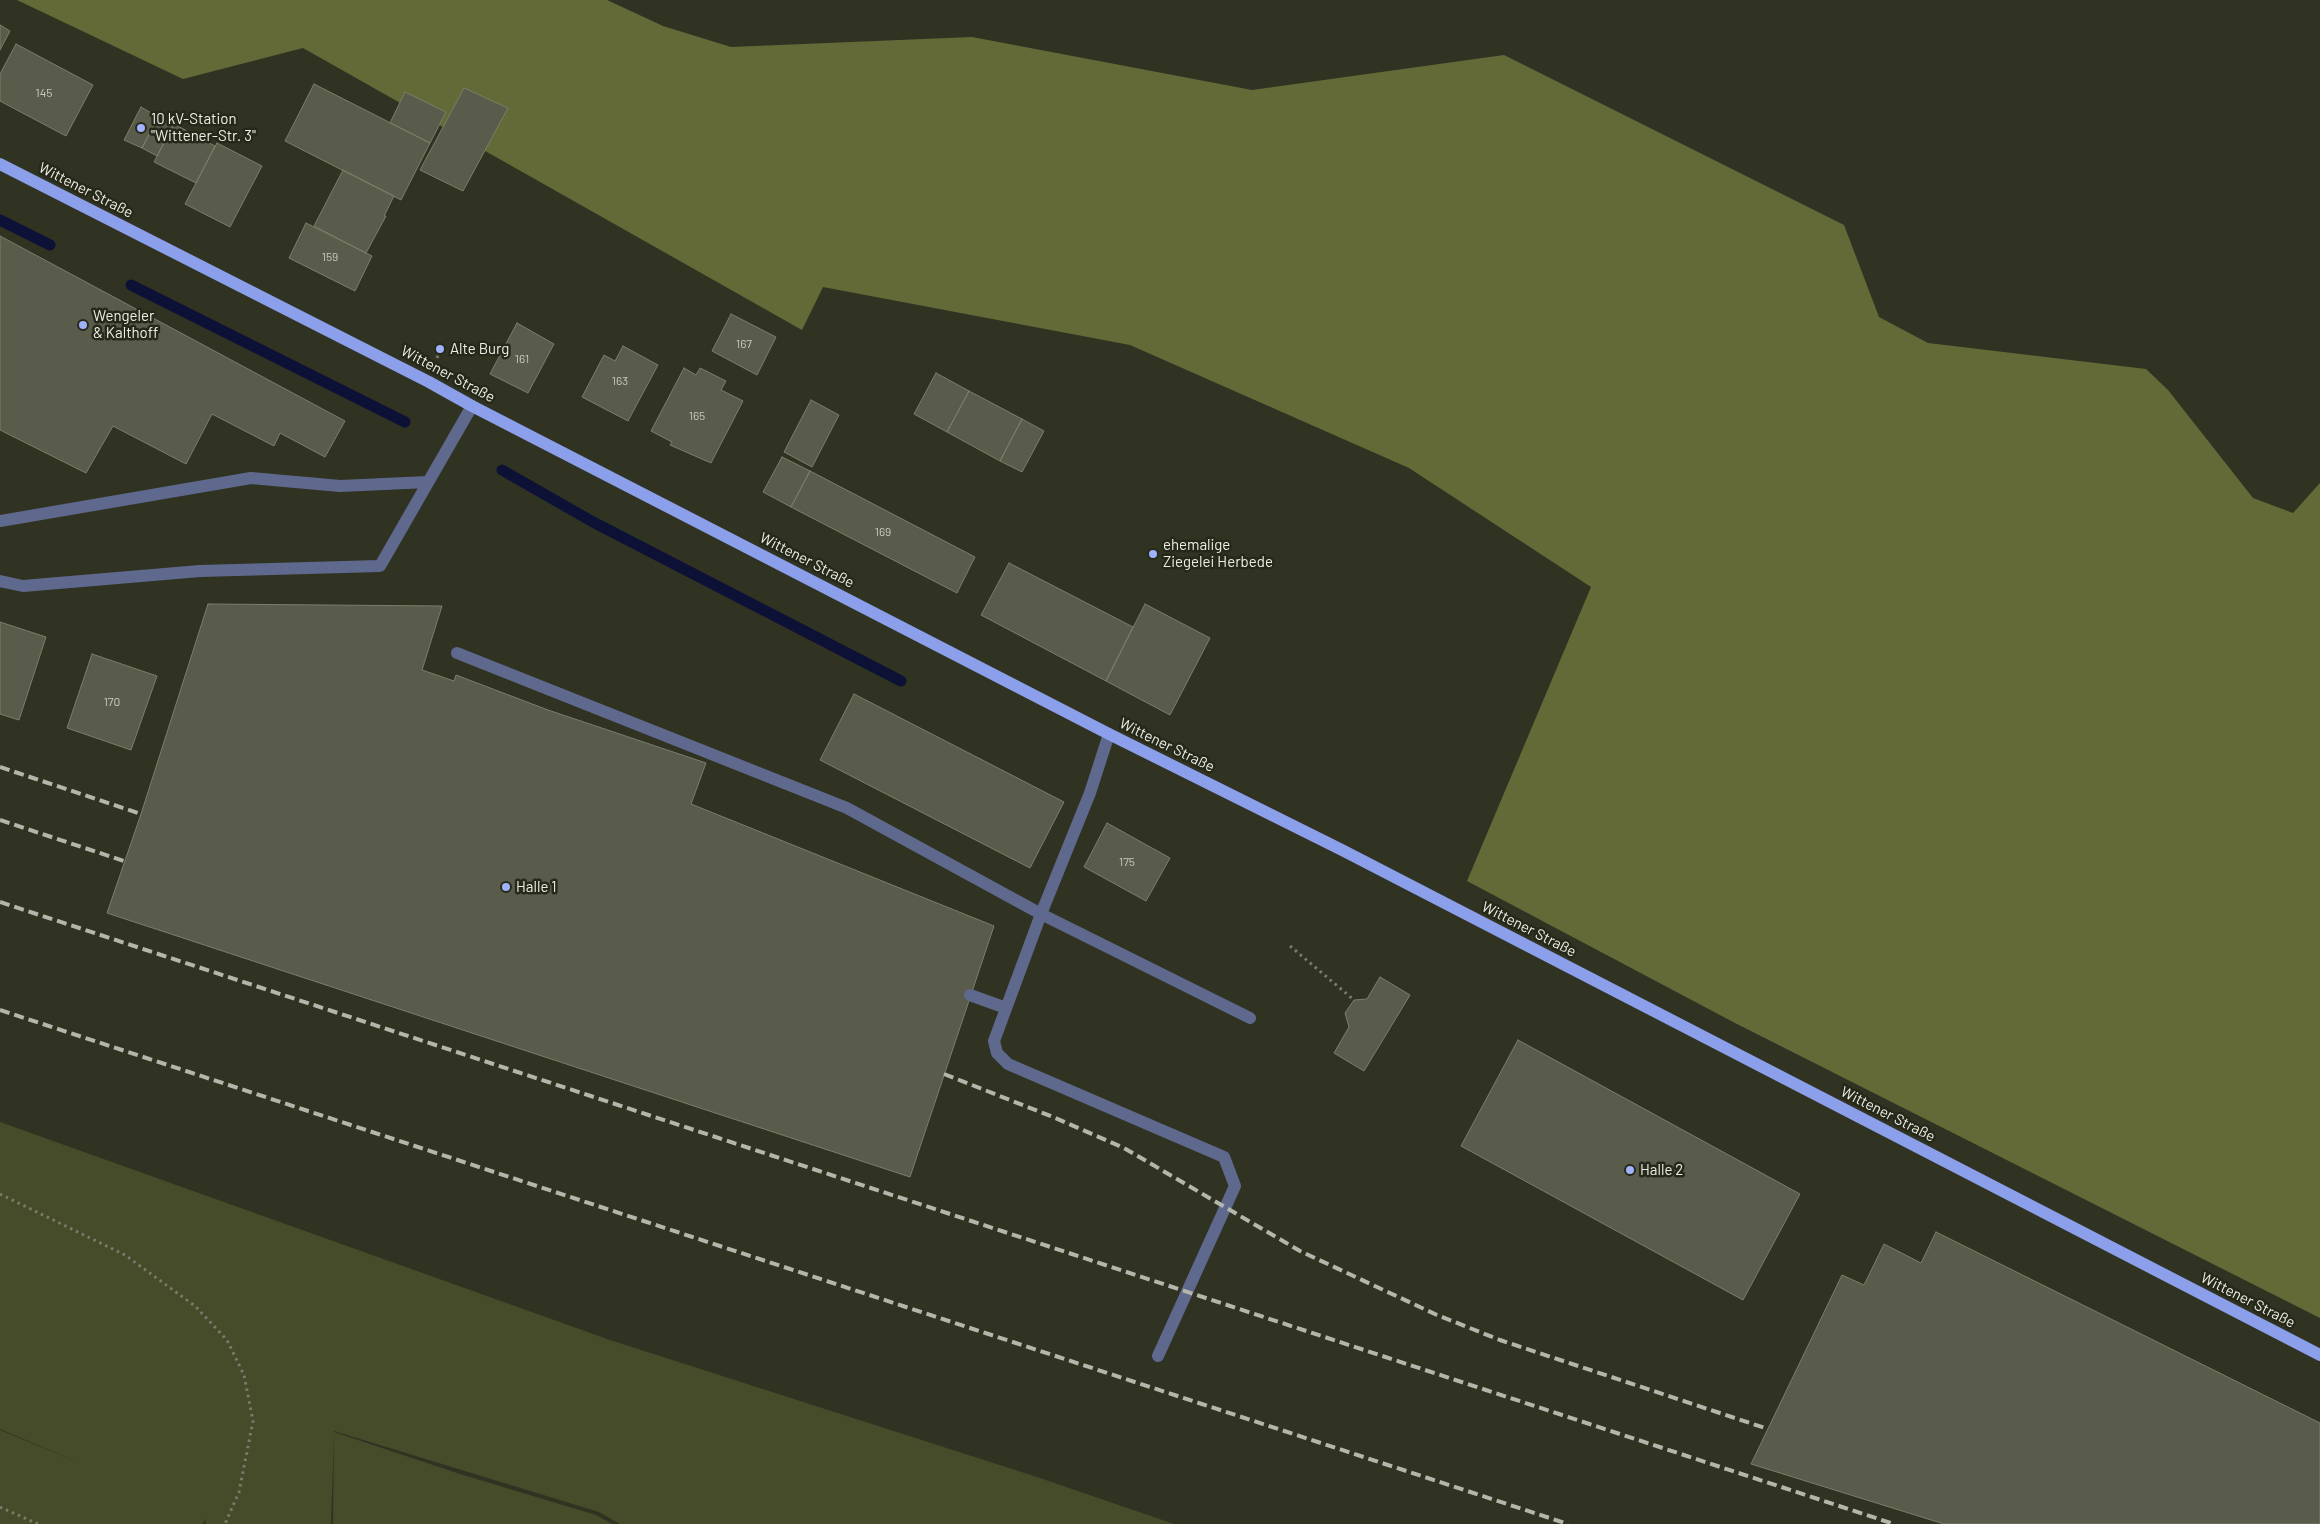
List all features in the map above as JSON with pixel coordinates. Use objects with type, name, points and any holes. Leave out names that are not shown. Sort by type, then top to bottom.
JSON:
[{"type":"main road","name":"Wittener Straße","points":[[0,164],[430,382],[472,406],[1109,734],[1342,850],[2320,1354]]},
{"type":"lane","points":[[0,581],[23,586],[200,571],[380,566],[472,406]]},
{"type":"lane","points":[[0,521],[251,478],[340,486],[428,482]]},
{"type":"lane","points":[[457,653],[847,808],[1041,914],[1250,1018]]},
{"type":"lane","points":[[1109,734],[1090,793],[1041,914],[994,1040],[997,1053],[1008,1064],[1224,1157],[1235,1186],[1158,1356]]},
{"type":"lane","points":[[970,995],[1006,1008]]},
{"type":"path","points":[[1290,946],[1354,1000]]},
{"type":"path","points":[[0,1194],[125,1255],[195,1306],[227,1340],[244,1375],[254,1421],[239,1492],[225,1524]]},
{"type":"path","points":[[0,1506],[38,1524]]},
{"type":"green space","points":[[17,0],[607,0],[663,26],[731,47],[972,37],[1252,90],[1504,55],[1844,225],[1879,317],[1928,343],[2146,369],[2168,390],[2253,498],[2293,513],[2320,483],[2320,1318],[1735,1023],[1467,881],[1591,587],[1409,468],[1130,345],[823,287],[802,330],[303,48],[183,79]]},
{"type":"green space","points":[[0,1122],[610,1340],[1037,1477],[1174,1524],[620,1524],[599,1512],[334,1431],[331,1524],[206,1524],[205,1519],[203,1524],[0,1524],[0,1430],[87,1466],[0,1429]]},
{"type":"green space","points":[[334,1432],[460,1474],[596,1515],[612,1524],[333,1524]]},
{"type":"building","points":[[0,25],[10,31],[0,50]]},
{"type":"building","points":[[16,44],[93,85],[66,136],[0,101],[0,74]]},
{"type":"building","points":[[314,84],[430,143],[401,200],[285,141]]},
{"type":"building","points":[[464,88],[508,108],[463,191],[420,170]]},
{"type":"building","points":[[405,92],[446,112],[430,143],[390,123]]},
{"type":"building","name":"10 kV-Station \"Wittener-Str. 3\"","points":[[141,107],[158,117],[142,148],[124,140]]},
{"type":"building","points":[[158,117],[174,124],[157,156],[142,148]]},
{"type":"building","points":[[174,124],[215,146],[196,183],[154,162]]},
{"type":"building","points":[[217,143],[262,166],[230,227],[185,204]]},
{"type":"building","points":[[343,170],[394,196],[384,216],[386,216],[366,253],[314,226]]},
{"type":"building","points":[[306,223],[372,256],[355,291],[289,258]]},
{"type":"building","name":"Wengeler & Kalthoff","points":[[0,236],[345,421],[325,457],[280,433],[274,446],[212,414],[186,464],[113,426],[86,473],[0,430]]},
{"type":"building","points":[[731,314],[776,337],[757,375],[712,351]]},
{"type":"building","points":[[517,323],[554,344],[528,393],[490,374]]},
{"type":"building","points":[[623,346],[658,365],[628,421],[582,397],[604,355],[615,361]]},
{"type":"building","points":[[684,368],[696,375],[700,368],[726,381],[721,390],[743,401],[711,463],[670,445],[672,442],[651,431]]},
{"type":"building","points":[[936,373],[969,391],[947,432],[914,414]]},
{"type":"building","points":[[969,391],[1022,419],[1000,461],[947,432]]},
{"type":"building","points":[[811,400],[839,415],[812,467],[784,452]]},
{"type":"building","points":[[1022,419],[1044,431],[1022,472],[1000,461]]},
{"type":"building","points":[[782,457],[810,471],[791,507],[763,492]]},
{"type":"building","points":[[810,471],[975,557],[957,593],[791,507]]},
{"type":"building","points":[[1009,563],[1133,627],[1106,681],[981,615]]},
{"type":"building","name":"Halle 1","points":[[208,604],[442,606],[422,670],[454,681],[456,675],[548,710],[706,763],[691,804],[994,926],[910,1177],[107,913],[141,814]]},
{"type":"building","points":[[1145,604],[1210,638],[1170,715],[1106,681]]},
{"type":"building","points":[[0,622],[46,637],[19,720],[0,714]]},
{"type":"building","points":[[92,654],[157,676],[131,750],[67,728]]},
{"type":"building","points":[[854,694],[1064,802],[1030,868],[820,760]]},
{"type":"building","points":[[1107,823],[1170,858],[1146,901],[1084,867]]},
{"type":"building","points":[[1380,977],[1410,995],[1364,1071],[1334,1053],[1349,1027],[1345,1013],[1354,1000],[1367,999]]},
{"type":"building","name":"Halle 2","points":[[1518,1040],[1800,1194],[1743,1300],[1461,1146]]},
{"type":"building","points":[[1936,1232],[2320,1423],[2320,1524],[1944,1524],[1751,1464],[1842,1275],[1864,1285],[1884,1244],[1921,1263]]},
{"type":"waterway","points":[[0,220],[50,245]]},
{"type":"waterway","points":[[131,285],[405,422]]},
{"type":"waterway","points":[[502,470],[593,522],[901,681]]},
{"type":"railway","points":[[0,767],[141,814]]},
{"type":"railway","points":[[0,820],[124,861]]},
{"type":"railway","points":[[0,902],[1894,1524]]},
{"type":"railway","points":[[0,1010],[1568,1524]]},
{"type":"railway","points":[[944,1074],[1053,1117],[1124,1148],[1300,1251],[1437,1315],[1500,1340],[1768,1429]]},
{"type":"place","name":"10 kV-Station \"Wittener-Str. 3\"","points":[[141,128]]},
{"type":"place","name":"Wengeler & Kalthoff","points":[[83,325]]},
{"type":"place","name":"Alte Burg","points":[[440,349]]},
{"type":"place","name":"ehemalige Ziegelei Herbede","points":[[1153,554]]},
{"type":"place","name":"Halle 1","points":[[506,887]]},
{"type":"place","name":"Halle 2","points":[[1630,1170]]}]
